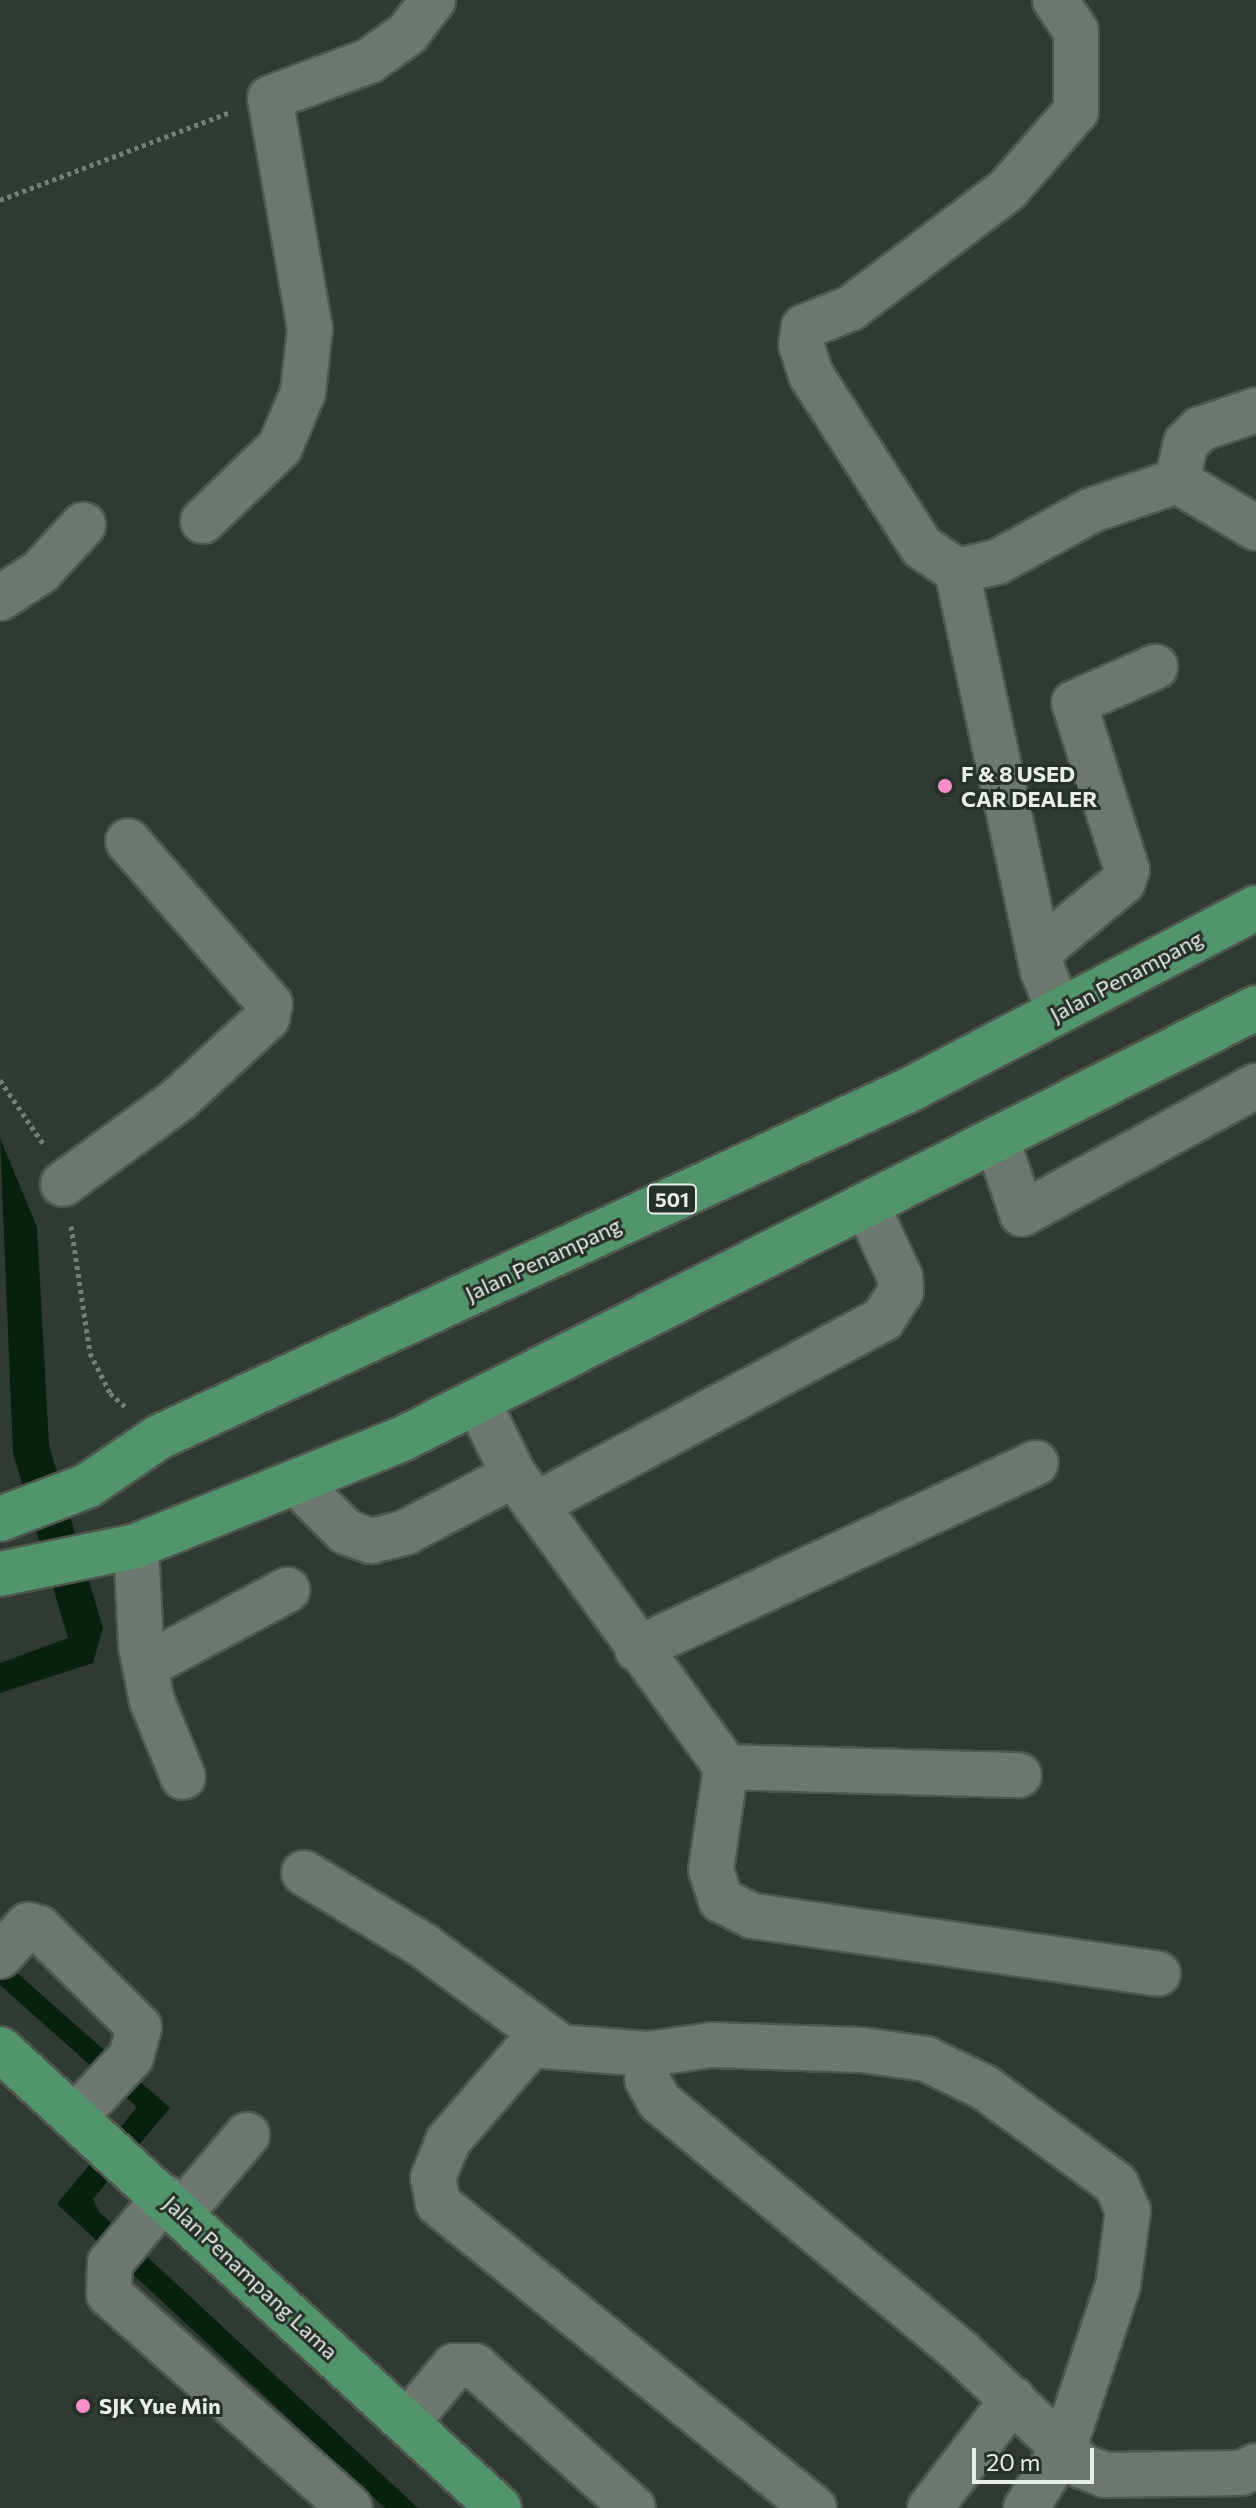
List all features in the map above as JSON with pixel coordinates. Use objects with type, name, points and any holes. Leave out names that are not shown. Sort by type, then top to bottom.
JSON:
[{"type":"main road","name":"Jalan Penampang","points":[[0,1519],[87,1486],[159,1437],[911,1089],[1256,908]]},
{"type":"main road","points":[[0,1574],[118,1550],[297,1483],[479,1404],[1256,1008]]},
{"type":"main road","name":"Jalan Penampang Lama","points":[[0,2049],[103,2086],[173,2205],[499,2508]]},
{"type":"street","points":[[203,521],[280,447],[303,392],[310,329],[270,98],[369,61],[407,34],[433,0]]},
{"type":"street","points":[[1055,0],[1076,31],[1076,111],[1007,190],[851,308],[804,327],[801,344],[811,375],[922,547],[957,571],[1042,949],[1059,1011]]},
{"type":"street","points":[[1177,481],[1186,443],[1200,429],[1256,410]]},
{"type":"street","points":[[957,571],[997,562],[1092,510],[1177,481],[1256,528]]},
{"type":"street","points":[[0,598],[40,572],[83,525]]},
{"type":"street","points":[[1042,949],[1123,882],[1127,870],[1074,703],[1155,667]]},
{"type":"street","points":[[63,1184],[179,1099],[267,1018],[270,1004],[128,841]]},
{"type":"street","points":[[997,1140],[1022,1214],[1256,1086]]},
{"type":"street","points":[[297,1483],[346,1532],[371,1541],[406,1532],[525,1490],[883,1319],[901,1291],[900,1277],[867,1206]]},
{"type":"street","points":[[479,1404],[525,1490],[637,1649],[726,1767],[711,1870],[721,1900],[753,1916],[1158,1974]]},
{"type":"street","points":[[637,1649],[1036,1463]]},
{"type":"street","points":[[118,1550],[141,1646],[149,1664],[152,1701],[183,1777]]},
{"type":"street","points":[[149,1664],[287,1590]]},
{"type":"street","points":[[726,1767],[1019,1775]]},
{"type":"street","points":[[304,1873],[424,1946],[554,2042]]},
{"type":"street","points":[[3,1953],[28,1925],[39,1928],[139,2027],[103,2086]]},
{"type":"street","points":[[814,2508],[438,2203],[433,2178],[448,2141],[531,2045],[554,2042],[648,2054],[712,2045],[926,2059],[984,2087],[1116,2184],[1128,2211],[1118,2285],[1064,2447],[1026,2508]]},
{"type":"street","points":[[648,2054],[647,2079],[660,2102],[1013,2399],[1064,2447],[1105,2475],[1241,2473],[1256,2466]]},
{"type":"street","points":[[247,2135],[122,2249],[109,2294],[129,2317],[350,2508]]},
{"type":"street","points":[[407,2423],[454,2366],[475,2366],[633,2508]]},
{"type":"street","points":[[930,2508],[1013,2399]]},
{"type":"path","points":[[0,200],[270,98]]},
{"type":"path","points":[[0,1080],[26,1112],[63,1184],[90,1353],[110,1393],[159,1437]]},
{"type":"shaded area","points":[[0,1138],[37,1227],[49,1445],[103,1628],[93,1663],[0,1693],[0,1663],[68,1638],[13,1453]]},
{"type":"shaded area","points":[[0,1958],[170,2108],[93,2199],[99,2212],[418,2508],[385,2508],[57,2204],[137,2107],[0,1985]]},
{"type":"place","name":"F & 8 USED CAR DEALER","points":[[945,786]]},
{"type":"place","name":"SJK Yue Min","points":[[83,2406]]}]
